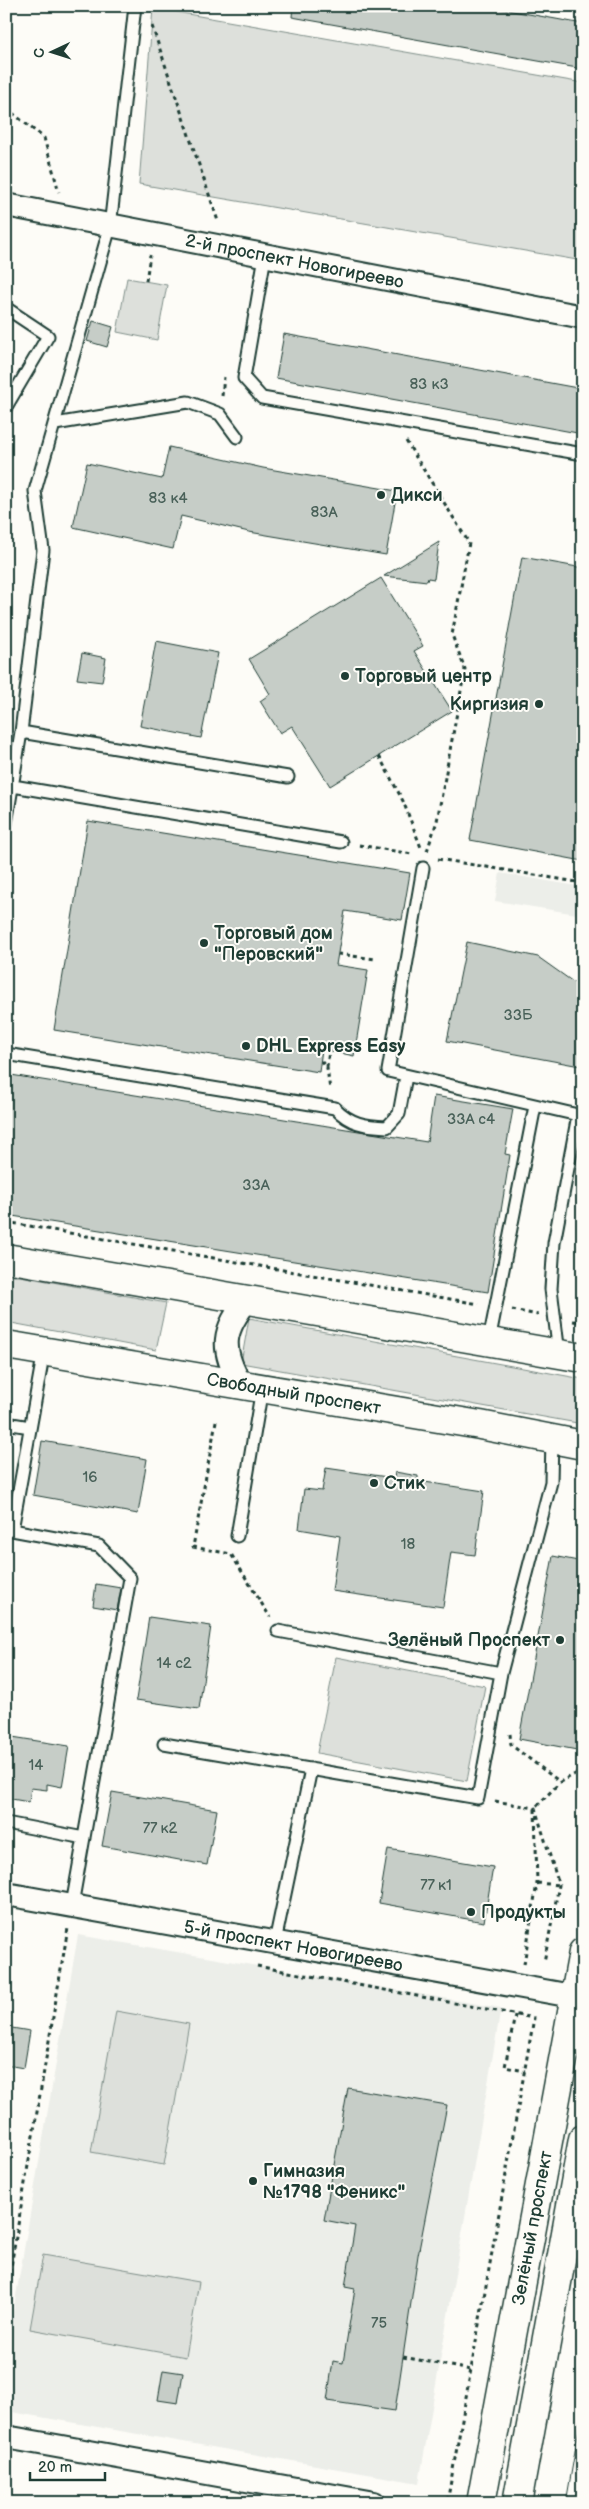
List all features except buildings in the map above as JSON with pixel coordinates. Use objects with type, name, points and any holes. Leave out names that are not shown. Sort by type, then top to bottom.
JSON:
[{"type":"main road","points":[[6,1258],[571,1356]]},
{"type":"main road","name":"Свободный проспект","points":[[6,1344],[583,1445]]},
{"type":"main road","name":"Зелёный проспект","points":[[481,2503],[578,1997],[583,1952]]},
{"type":"main road","name":"Зелёный проспект","points":[[517,2503],[583,2139]]},
{"type":"street","name":"2-й проспект Новогиреево","points":[[6,205],[66,216],[110,227],[583,317]]},
{"type":"street","points":[[248,1299],[233,1317],[226,1340],[229,1364],[251,1386]]},
{"type":"street","name":"5-й проспект Новогиреево","points":[[6,1894],[578,1997]]},
{"type":"street","points":[[6,2437],[374,2503]]},
{"type":"lane","points":[[6,824],[21,732],[43,550],[35,491],[110,227],[135,6]]},
{"type":"lane","points":[[265,256],[244,378],[262,398],[583,454]]},
{"type":"lane","points":[[6,308],[48,336],[6,407]]},
{"type":"lane","points":[[55,424],[188,402],[220,414],[237,437]]},
{"type":"lane","points":[[21,732],[288,777]]},
{"type":"lane","points":[[12,786],[341,842]]},
{"type":"lane","points":[[424,862],[388,1071],[578,1115],[554,1243],[552,1289],[555,1318],[571,1356]]},
{"type":"lane","points":[[6,1054],[335,1108],[345,1118],[363,1126],[386,1127],[399,1114],[406,1076]]},
{"type":"lane","points":[[489,1341],[535,1106]]},
{"type":"lane","points":[[44,1351],[12,1530],[99,1546],[130,1578],[72,1905]]},
{"type":"lane","points":[[236,1536],[251,1386]]},
{"type":"lane","points":[[6,1423],[30,1427]]},
{"type":"lane","points":[[164,1744],[478,1798],[501,1673],[551,1482],[552,1439]]},
{"type":"lane","points":[[278,1631],[501,1673]]},
{"type":"lane","points":[[275,1942],[311,1769]]},
{"type":"lane","points":[[6,1823],[84,1838]]},
{"type":"path","points":[[152,25],[218,222]]},
{"type":"path","points":[[6,108],[44,138],[66,216]]},
{"type":"path","points":[[220,414],[225,368]]},
{"type":"path","points":[[394,421],[469,543],[452,635],[465,669],[437,821],[424,862]]},
{"type":"path","points":[[379,756],[403,801],[424,862]]},
{"type":"path","points":[[341,842],[424,862],[583,883]]},
{"type":"path","points":[[338,954],[375,959]]},
{"type":"path","points":[[329,1050],[327,1068],[329,1087],[335,1108]]},
{"type":"path","points":[[321,1061],[327,1068]]},
{"type":"path","points":[[6,1222],[583,1322]]},
{"type":"path","points":[[509,1727],[511,1745],[560,1782]]},
{"type":"path","points":[[523,1967],[537,1883],[535,1808],[560,1782],[583,1770]]},
{"type":"path","points":[[478,1798],[535,1808]]},
{"type":"path","points":[[535,1808],[559,1885],[544,1962]]},
{"type":"path","points":[[537,1883],[559,1885]]},
{"type":"path","points":[[6,2296],[72,1905]]},
{"type":"path","points":[[59,1928],[78,1932]]},
{"type":"path","points":[[252,1965],[534,2018],[447,2503]]},
{"type":"path","points":[[515,2012],[505,2066],[525,2070]]},
{"type":"path","points":[[403,2357],[471,2370]]},
{"type":"shaded area","points":[[153,8],[583,83],[583,261],[139,184]]},
{"type":"shaded area","points":[[127,278],[167,285],[157,340],[117,332]]},
{"type":"shaded area","points":[[500,873],[583,887],[583,915],[495,901]]},
{"type":"shaded area","points":[[6,1276],[20,1276],[166,1303],[156,1350],[6,1322]]},
{"type":"shaded area","points":[[249,1318],[583,1379],[583,1424],[241,1363]]},
{"type":"shaded area","points":[[336,1657],[485,1686],[467,1781],[317,1753]]},
{"type":"shaded area","name":"Гимназия №1798 \"Феникс\"","points":[[78,1935],[501,2008],[419,2483],[6,2411],[6,2354]]},
{"type":"shaded area","points":[[116,2011],[189,2024],[164,2165],[91,2152]]},
{"type":"shaded area","points":[[43,2255],[199,2282],[186,2357],[30,2329]]},
{"type":"tram line","points":[[566,2503],[583,2405]]},
{"type":"tram line","points":[[581,2503],[583,2492]]},
{"type":"place","name":"Дикси","points":[[381,495]]},
{"type":"place","name":"Торговый центр","points":[[345,676]]},
{"type":"place","name":"Киргизия","points":[[539,704]]},
{"type":"place","name":"Торговый дом \"Перовский\"","points":[[204,943]]},
{"type":"place","name":"DHL Express Easy","points":[[246,1046]]},
{"type":"place","name":"Стик","points":[[374,1483]]},
{"type":"place","name":"Зелёный Проспект","points":[[560,1640]]},
{"type":"place","name":"Продукты","points":[[471,1912]]},
{"type":"place","name":"Гимназия №1798 \"Феникс\"","points":[[253,2181]]}]
